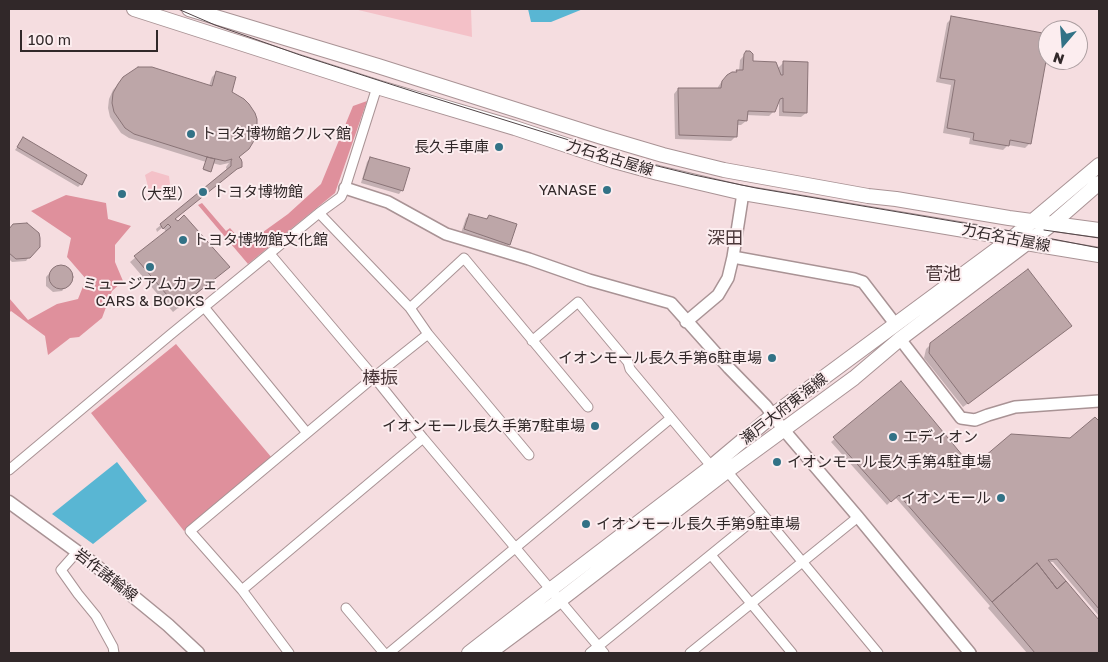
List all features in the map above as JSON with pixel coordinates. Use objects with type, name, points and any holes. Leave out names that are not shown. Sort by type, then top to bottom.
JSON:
[{"type":"main road","name":"力石名古屋線","points":[[134,9],[377,87],[640,168],[743,193],[1099,254]]},
{"type":"main road","name":"力石名古屋線","points":[[189,9],[602,137],[724,170],[868,196],[1099,230]]},
{"type":"main road","name":"瀬戸大府東海線","points":[[469,653],[711,468],[773,416],[1011,239],[1099,165]]},
{"type":"main road","name":"瀬戸大府東海線","points":[[489,653],[727,471],[854,378],[900,339],[1052,224],[1099,183]]},
{"type":"main road","name":"岩作諸輪線","points":[[9,502],[135,597],[198,653]]},
{"type":"street","points":[[9,470],[319,213],[341,197],[377,87]]},
{"type":"street","points":[[345,188],[388,202],[446,234],[590,280],[671,303],[686,322],[766,406],[783,430],[858,517],[970,653]]},
{"type":"street","points":[[686,322],[718,294],[728,278],[743,193]]},
{"type":"street","points":[[319,213],[410,308],[428,334],[529,455]]},
{"type":"street","points":[[270,254],[601,650]]},
{"type":"street","points":[[733,257],[863,282],[896,325]]},
{"type":"street","points":[[410,308],[464,258],[588,407]]},
{"type":"street","points":[[532,341],[578,302],[628,362],[630,369],[711,468]]},
{"type":"street","points":[[204,308],[307,433]]},
{"type":"street","points":[[289,653],[242,590],[190,531],[428,334]]},
{"type":"street","points":[[900,339],[961,418],[975,420],[1015,407],[1099,401]]},
{"type":"street","points":[[389,653],[672,418]]},
{"type":"street","points":[[242,590],[423,438]]},
{"type":"street","points":[[727,471],[878,653]]},
{"type":"street","points":[[590,653],[601,650],[762,513]]},
{"type":"street","points":[[695,652],[750,604],[858,517]]},
{"type":"street","points":[[77,552],[62,570],[96,616],[113,647],[114,653]]},
{"type":"street","points":[[711,555],[792,653]]},
{"type":"street","points":[[346,608],[384,653]]},
{"type":"shaded area","points":[[354,9],[471,9],[472,37]]},
{"type":"shaded area","points":[[367,101],[335,193],[248,264],[198,205],[202,203],[226,231],[230,228],[245,245],[288,214],[321,184],[353,106]]},
{"type":"shaded area","points":[[152,171],[169,176],[170,184],[157,194],[149,191],[145,175]]},
{"type":"shaded area","points":[[66,195],[106,203],[108,219],[131,226],[115,245],[115,262],[123,281],[112,291],[102,318],[79,337],[70,338],[48,355],[45,336],[11,311],[9,313],[9,298],[28,320],[57,304],[78,299],[86,279],[67,257],[71,238],[31,211]]},
{"type":"shaded area","points":[[176,344],[272,458],[184,531],[91,413]]},
{"type":"water","points":[[528,9],[583,9],[551,22],[531,22]]},
{"type":"water","points":[[117,462],[147,501],[93,544],[52,514]]},
{"type":"building","points":[[951,16],[1038,32],[1038,70],[1044,70],[1031,144],[1010,140],[1009,146],[973,140],[974,133],[947,128],[955,80],[940,78]]},
{"type":"building","points":[[746,51],[750,51],[753,54],[753,61],[776,62],[781,75],[783,75],[783,61],[808,62],[807,113],[783,112],[783,98],[780,99],[775,112],[748,111],[747,121],[738,120],[737,137],[679,135],[678,88],[721,88],[722,81],[727,75],[737,72],[736,70],[743,70],[744,54]]},
{"type":"building","name":"トヨタ博物館","points":[[138,67],[152,67],[212,86],[216,71],[236,77],[232,92],[249,104],[257,119],[255,139],[249,149],[239,157],[242,167],[175,219],[178,221],[184,215],[230,267],[178,308],[134,256],[171,227],[168,224],[163,229],[160,224],[231,166],[232,159],[225,161],[207,157],[134,134],[125,128],[114,112],[112,103],[113,93],[123,77]]},
{"type":"building","points":[[23,137],[87,175],[82,185],[17,147]]},
{"type":"building","points":[[207,157],[215,159],[211,172],[203,169]]},
{"type":"building","points":[[370,157],[410,168],[403,191],[363,179]]},
{"type":"building","points":[[469,214],[487,219],[489,215],[517,224],[510,245],[464,229]]},
{"type":"building","points":[[27,223],[39,233],[40,247],[30,258],[16,259],[9,253],[9,229],[13,224]]},
{"type":"building","points":[[61,265],[70,268],[73,277],[70,286],[61,289],[52,286],[49,277],[52,268]]},
{"type":"building","points":[[1028,269],[1072,326],[968,404],[929,353],[930,343]]},
{"type":"building","name":"イオンモール","points":[[901,381],[972,467],[1011,434],[1070,438],[1095,417],[1099,421],[1099,609],[1057,559],[1048,560],[1066,581],[1057,589],[1037,563],[992,602],[899,495],[891,502],[833,437]]},
{"type":"building","points":[[1037,563],[1057,589],[1066,581],[1099,620],[1099,653],[1035,653],[992,602]]},
{"type":"tram line","points":[[178,9],[215,25],[300,55],[633,160],[756,188],[1011,231],[1099,248]]},
{"type":"tram line","points":[[1044,230],[1099,238]]},
{"type":"place","name":"トヨタ博物館クルマ館","points":[[191,134]]},
{"type":"place","name":"長久手車庫","points":[[499,147]]},
{"type":"place","name":"YANASE","points":[[607,190]]},
{"type":"place","name":"トヨタ博物館","points":[[203,192]]},
{"type":"place","name":"（大型）","points":[[122,194]]},
{"type":"place","name":"トヨタ博物館文化館","points":[[183,240]]},
{"type":"place","name":"ミュージアムカフェ CARS & BOOKS","points":[[150,267]]},
{"type":"place","name":"イオンモール長久手第6駐車場","points":[[772,358]]},
{"type":"place","name":"イオンモール長久手第7駐車場","points":[[595,426]]},
{"type":"place","name":"エディオン","points":[[893,437]]},
{"type":"place","name":"イオンモール長久手第4駐車場","points":[[777,462]]},
{"type":"place","name":"イオンモール","points":[[1001,498]]},
{"type":"place","name":"イオンモール長久手第9駐車場","points":[[586,524]]},
{"type":"district","name":"深田","points":[[725,238]]},
{"type":"district","name":"菅池","points":[[943,274]]},
{"type":"district","name":"棒振","points":[[380,378]]}]
